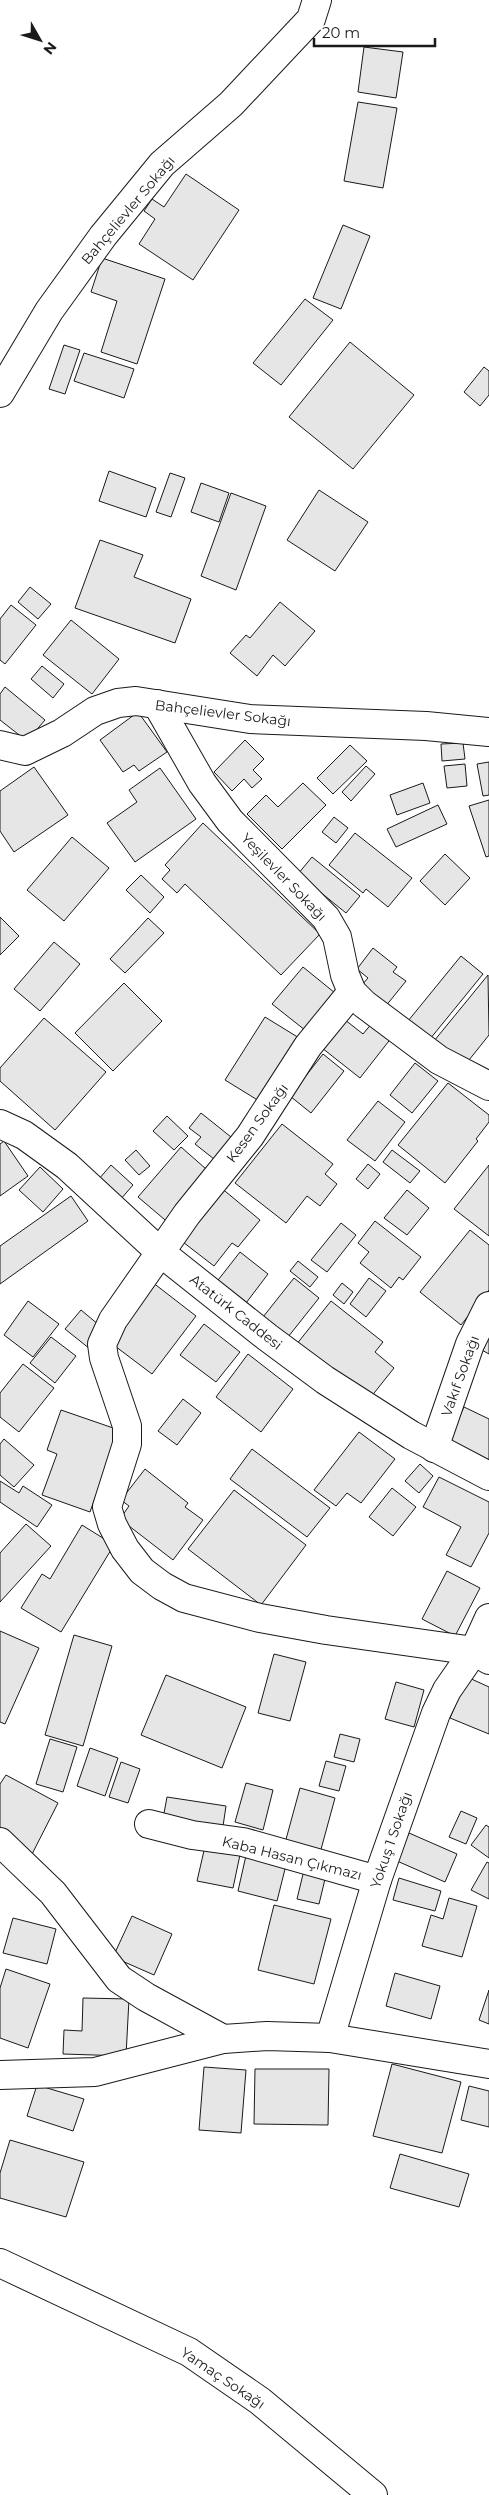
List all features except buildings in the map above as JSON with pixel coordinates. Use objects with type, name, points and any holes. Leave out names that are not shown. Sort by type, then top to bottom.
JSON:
[{"type":"street","name":"Bahçelievler Sokağı","points":[[0,393],[49,311],[103,236],[162,164],[231,104],[311,19],[317,0]]},
{"type":"street","name":"Bahçelievler Sokağı","points":[[0,745],[25,751],[62,733],[95,711],[118,703],[136,701],[250,719],[426,726],[489,732]]},
{"type":"street","name":"Yeşilevler Sokağı","points":[[157,704],[202,783],[230,821],[326,918],[337,937],[345,975],[352,992],[364,1004],[440,1060],[489,1086]]},
{"type":"street","name":"Kesen Sokağı","points":[[352,992],[308,1046],[250,1136],[160,1252],[113,1320],[102,1344],[109,1377],[127,1426],[127,1444],[107,1507],[112,1524],[125,1549],[142,1571],[162,1586],[203,1604],[326,1630],[482,1656]]},
{"type":"street","name":"Atatürk Caddesi","points":[[0,1124],[24,1135],[67,1166],[160,1252],[267,1337],[325,1380],[375,1413],[434,1448],[489,1476]]},
{"type":"street","name":"Vakıf Sokağı","points":[[434,1448],[470,1344],[489,1306]]},
{"type":"street","points":[[482,1656],[489,1618]]},
{"type":"street","name":"Yokuş 1 Sokağı","points":[[330,2038],[377,1880],[436,1713],[447,1690],[482,1656]]},
{"type":"street","name":"Kaba Hasan Çıkmazı","points":[[148,1824],[192,1835],[243,1842],[377,1880]]},
{"type":"street","points":[[0,1842],[53,1893],[119,1979],[146,1997],[223,2039]]},
{"type":"street","points":[[0,2075],[95,2072],[223,2039],[267,2036],[330,2038],[489,2064]]},
{"type":"street","name":"Yamaç Sokağı","points":[[0,2263],[189,2352],[260,2401],[373,2495]]}]
